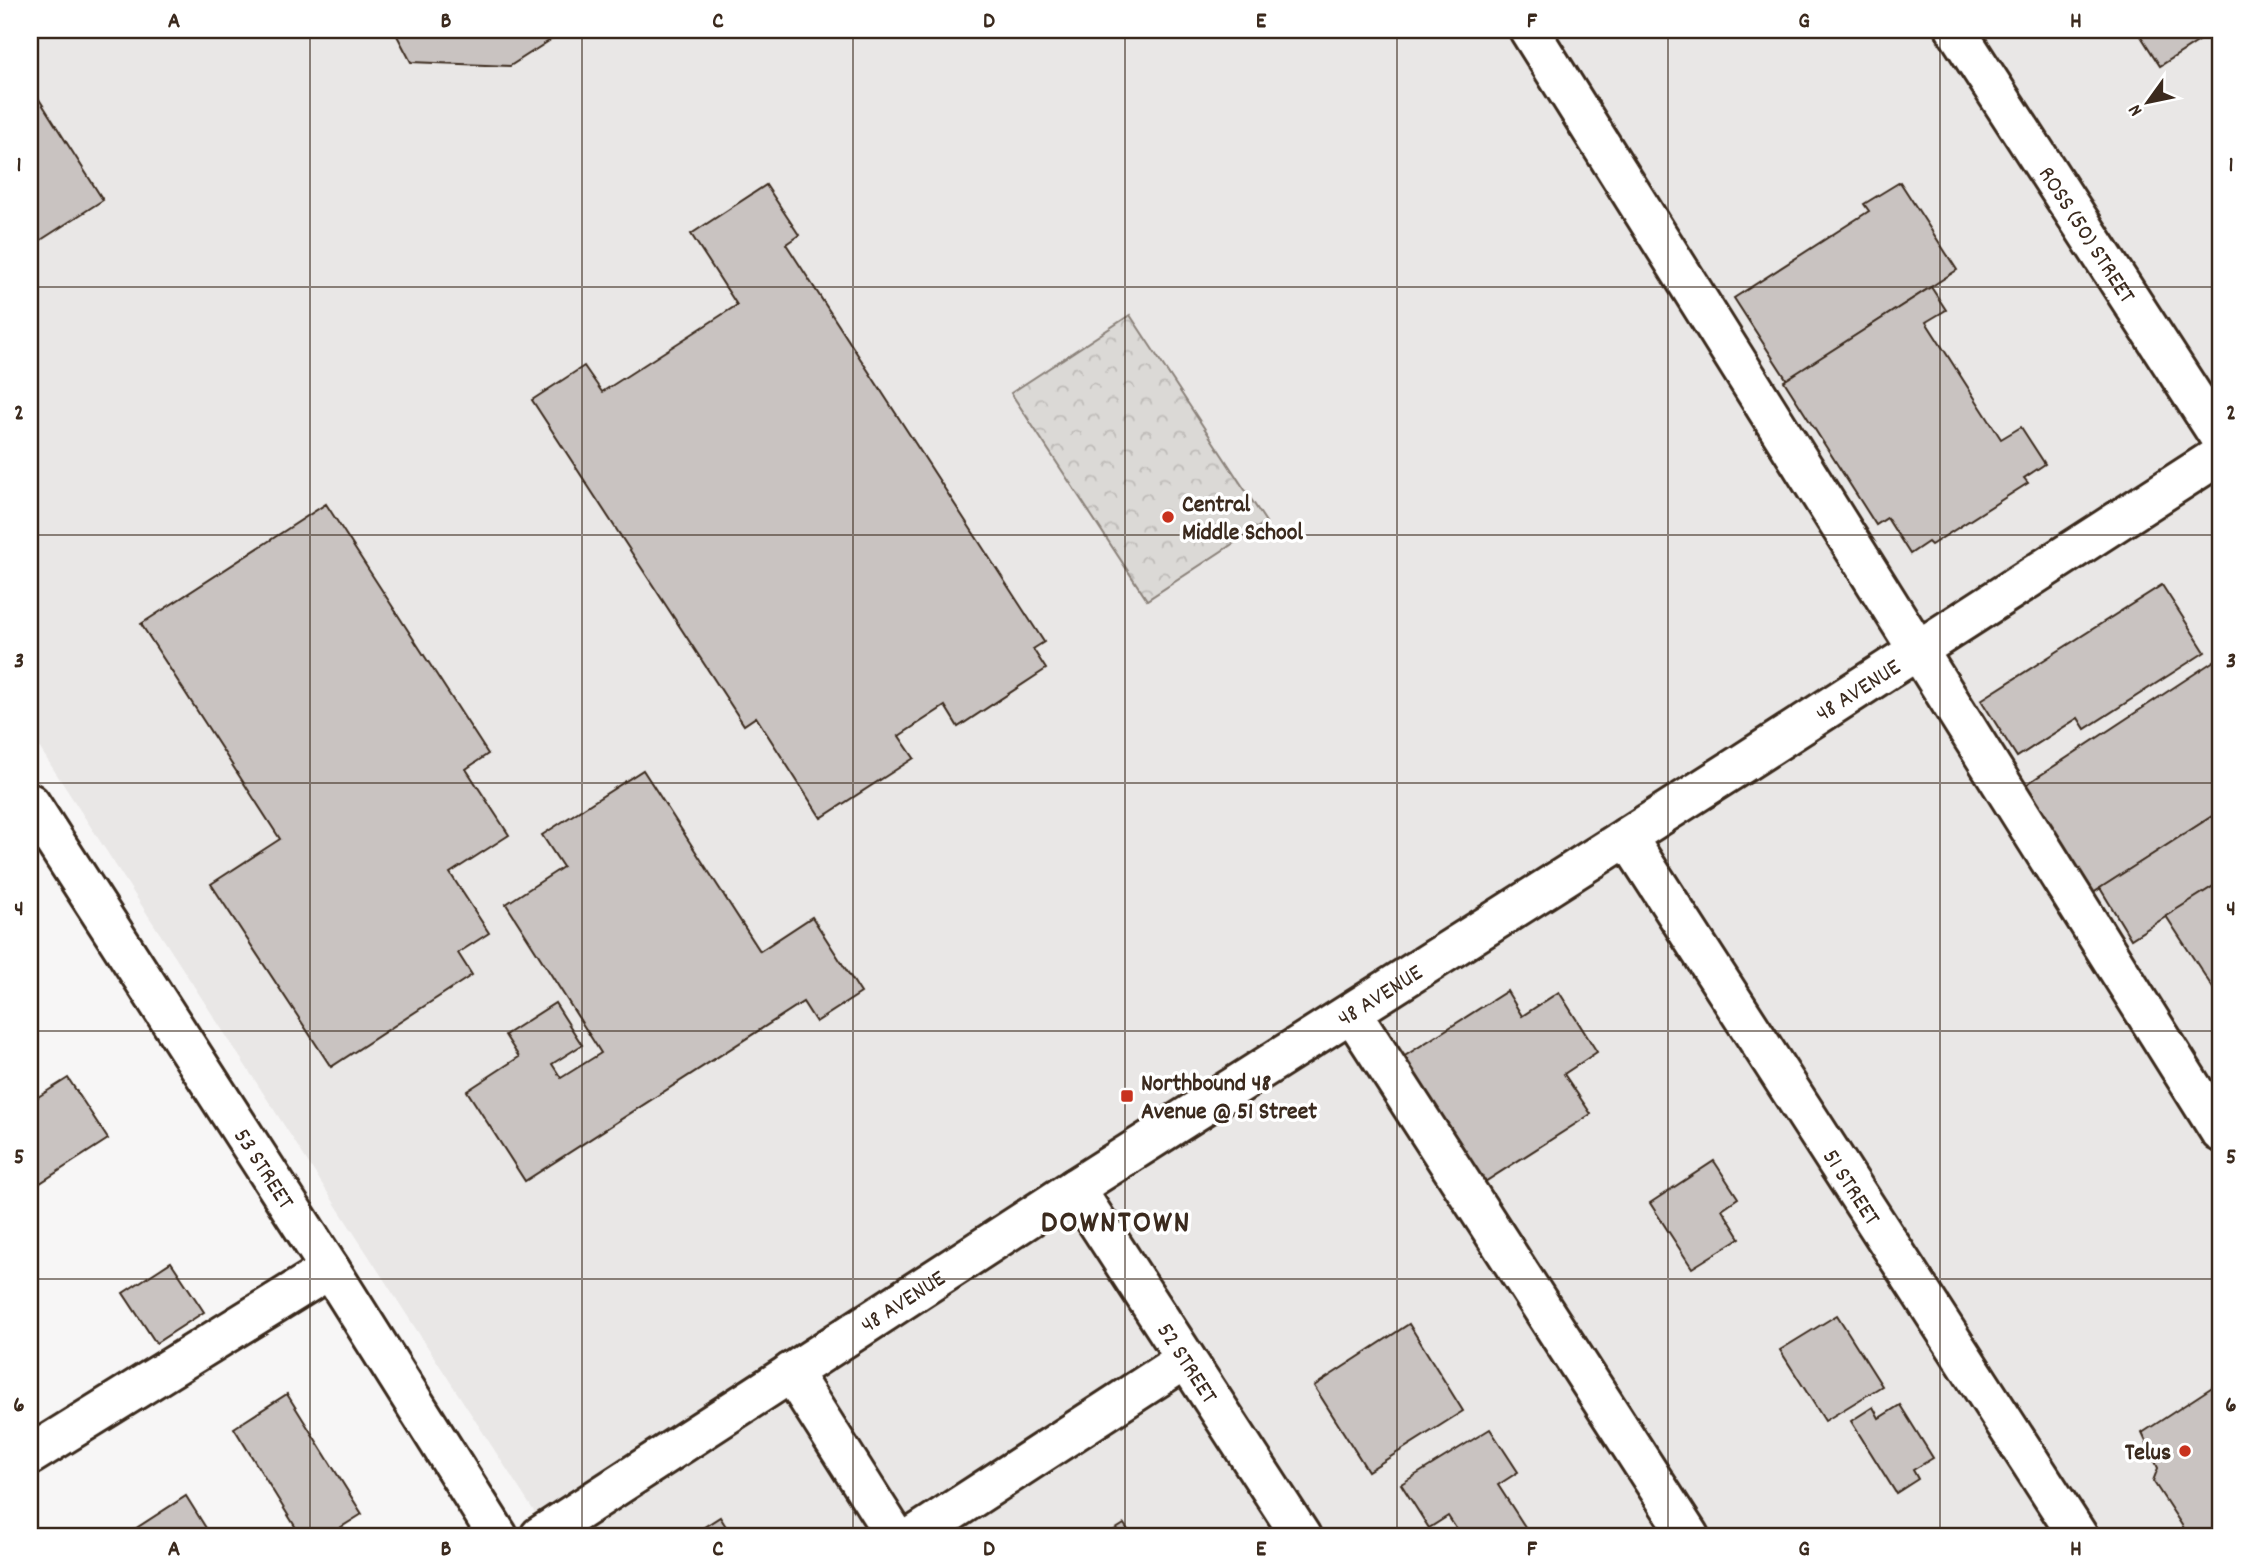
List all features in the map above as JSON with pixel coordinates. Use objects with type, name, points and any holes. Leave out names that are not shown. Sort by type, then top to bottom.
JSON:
[{"type":"street","points":[[1529,30],[2220,1132]]},
{"type":"street","name":"ROSS (50) STREET","points":[[1956,30],[2220,438]]},
{"type":"street","name":"48 AVENUE","points":[[540,1536],[1075,1188],[2220,455]]},
{"type":"street","name":"53 STREET","points":[[30,803],[498,1536]]},
{"type":"street","name":"51 STREET","points":[[1627,837],[2078,1536]]},
{"type":"street","points":[[1352,1013],[1689,1536]]},
{"type":"street","name":"52 STREET","points":[[1075,1188],[1301,1536]]},
{"type":"street","points":[[36,1438],[330,1269]]},
{"type":"street","points":[[914,1536],[1186,1359]]},
{"type":"street","points":[[791,1372],[895,1536]]},
{"type":"shaded area","points":[[30,30],[2220,30],[2220,1536],[550,1536],[30,733]]},
{"type":"green space","points":[[1130,315],[1266,522],[1147,600],[1011,393]]},
{"type":"building","points":[[394,30],[566,30],[510,66],[411,62]]},
{"type":"building","points":[[2137,30],[2216,30],[2160,66]]},
{"type":"building","points":[[30,85],[103,200],[30,247]]},
{"type":"building","points":[[1900,182],[1957,270],[1787,380],[1734,298],[1869,211],[1864,204]]},
{"type":"building","points":[[766,185],[799,235],[786,244],[1044,642],[1033,649],[1046,669],[958,727],[945,706],[899,736],[914,758],[821,818],[756,717],[744,725],[532,400],[584,366],[602,392],[737,305],[691,234]]},
{"type":"building","points":[[1931,287],[1946,310],[1926,322],[2001,439],[2021,427],[2045,464],[2024,478],[2028,483],[1931,545],[1928,542],[1910,554],[1887,518],[1876,525],[1784,381]]},
{"type":"building","points":[[326,504],[488,754],[466,769],[509,835],[450,873],[489,933],[458,953],[472,975],[331,1067],[211,884],[280,839],[141,624]]},
{"type":"building","points":[[2162,585],[2205,652],[2085,729],[2078,718],[2017,757],[1981,700]]},
{"type":"building","points":[[2220,657],[2220,811],[2093,893],[2024,786]]},
{"type":"building","points":[[643,770],[760,951],[812,917],[861,993],[816,1022],[803,1002],[525,1181],[467,1091],[519,1057],[505,1035],[555,1003],[582,1045],[552,1064],[561,1078],[601,1053],[506,904],[563,867],[542,835]]},
{"type":"building","points":[[2220,811],[2220,882],[2131,939],[2100,888]]},
{"type":"building","points":[[2220,882],[2220,999],[2166,916]]},
{"type":"building","points":[[1507,991],[1522,1016],[1559,992],[1597,1052],[1564,1074],[1591,1114],[1480,1185],[1400,1059]]},
{"type":"building","points":[[68,1078],[108,1139],[37,1185],[30,1173],[30,1102]]},
{"type":"building","points":[[1714,1161],[1738,1198],[1722,1209],[1740,1238],[1692,1268],[1650,1203]]},
{"type":"building","points":[[171,1262],[204,1312],[156,1343],[123,1293]]},
{"type":"building","points":[[1837,1315],[1882,1386],[1825,1421],[1780,1350]]},
{"type":"building","points":[[1409,1324],[1463,1411],[1368,1471],[1314,1386]]},
{"type":"building","name":"Telus","points":[[2220,1382],[2220,1536],[2189,1536],[2153,1481],[2158,1468],[2142,1433]]},
{"type":"building","points":[[287,1394],[362,1514],[327,1536],[301,1536],[234,1428]]},
{"type":"building","points":[[1900,1405],[1933,1458],[1913,1470],[1918,1479],[1896,1493],[1851,1421],[1873,1407],[1879,1418]]},
{"type":"building","points":[[1490,1429],[1518,1472],[1498,1485],[1531,1536],[1461,1536],[1448,1516],[1429,1528],[1401,1484]]},
{"type":"building","points":[[186,1496],[211,1536],[124,1536]]},
{"type":"building","points":[[720,1517],[732,1536],[690,1536]]},
{"type":"building","points":[[1124,1524],[1132,1536],[1105,1536]]},
{"type":"place","name":"Central Middle School","points":[[1168,517]]},
{"type":"place","name":"Northbound 48 Avenue @ 51 Street","points":[[1127,1096]]},
{"type":"place","name":"Telus","points":[[2185,1451]]},
{"type":"district","name":"DOWNTOWN","points":[[1116,1220]]}]
